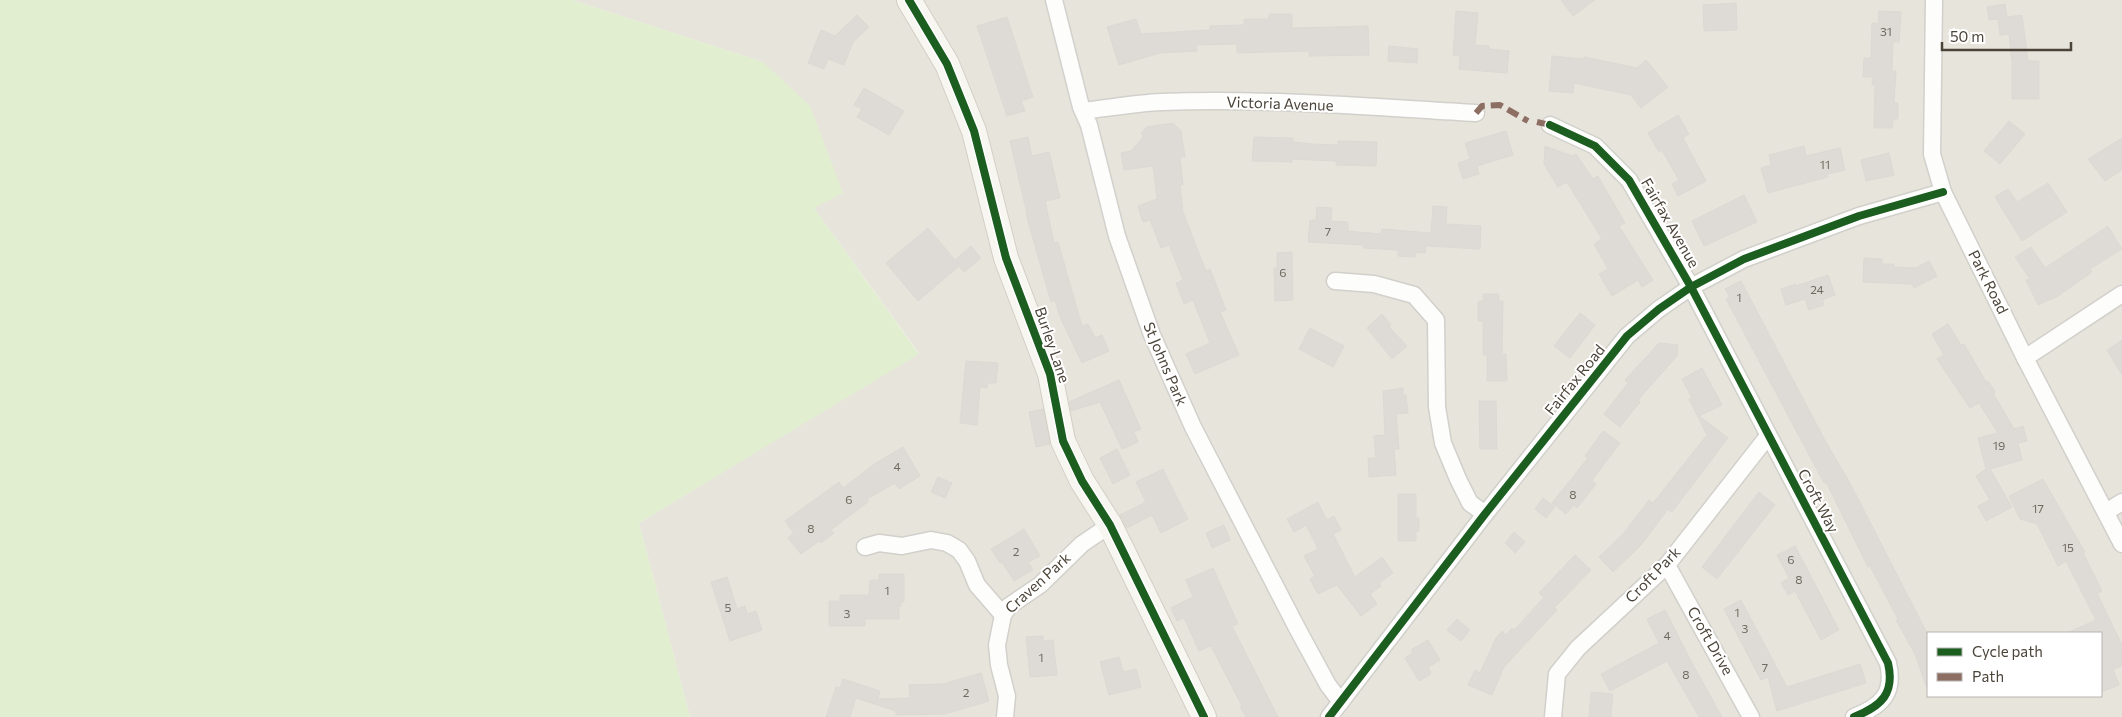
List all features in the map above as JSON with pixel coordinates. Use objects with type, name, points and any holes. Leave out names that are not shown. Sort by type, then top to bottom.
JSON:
[{"type":"street","name":"Burley Lane","points":[[909,0],[947,64],[974,131],[1006,258],[1050,374],[1063,441],[1082,481],[1110,526],[1204,717]]},
{"type":"street","name":"St Johns Park","points":[[1054,0],[1083,111],[1089,124],[1117,236],[1138,299],[1193,427],[1296,628],[1328,685],[1341,702]]},
{"type":"street","name":"Park Road","points":[[1934,0],[1932,154],[1943,192],[2025,358],[2122,544]]},
{"type":"street","name":"Victoria Avenue","points":[[1083,111],[1161,102],[1230,102],[1296,103],[1476,112]]},
{"type":"street","name":"Fairfax Avenue","points":[[1550,125],[1595,146],[1629,180],[1692,287]]},
{"type":"street","name":"Fairfax Road","points":[[1329,717],[1485,514],[1627,336],[1659,309],[1692,287],[1744,259],[1859,216],[1943,192]]},
{"type":"street","points":[[1335,281],[1374,284],[1414,295],[1436,320],[1437,407],[1443,442],[1470,503],[1485,514]]},
{"type":"street","name":"Croft Way","points":[[1692,287],[1888,663],[1891,678],[1888,692],[1877,705],[1854,717]]},
{"type":"street","points":[[2025,358],[2122,294]]},
{"type":"street","name":"Croft Park","points":[[1553,717],[1557,674],[1578,648],[1666,565],[1768,436]]},
{"type":"street","points":[[2106,512],[2122,502]]},
{"type":"street","name":"Craven Park","points":[[1005,717],[1007,696],[999,664],[997,645],[1002,615],[1009,606],[1040,585],[1082,544],[1110,526]]},
{"type":"street","points":[[865,547],[879,543],[902,546],[931,540],[947,543],[959,550],[967,561],[977,585],[1002,615]]},
{"type":"street","name":"Croft Drive","points":[[1666,565],[1751,717]]},
{"type":"shaded area","points":[[572,0],[2122,0],[2122,717],[690,717],[639,523],[919,353],[814,208],[763,62]]},
{"type":"green space","points":[[0,0],[572,0],[763,62],[810,106],[843,193],[814,208],[919,354],[639,523],[690,717],[0,717]]},
{"type":"building","points":[[1561,0],[1595,0],[1573,16]]},
{"type":"building","points":[[1736,3],[1737,30],[1704,31],[1703,5]]},
{"type":"building","points":[[2005,4],[2007,17],[2022,15],[2028,61],[2039,61],[2039,99],[2012,99],[2012,63],[2009,34],[2000,35],[1998,19],[1989,20],[1987,7]]},
{"type":"building","points":[[1456,11],[1478,13],[1475,45],[1489,46],[1489,49],[1509,51],[1507,73],[1459,69],[1460,56],[1453,55]]},
{"type":"building","points":[[1879,11],[1901,12],[1899,42],[1893,42],[1892,71],[1896,71],[1894,103],[1898,103],[1898,119],[1893,119],[1892,128],[1874,128],[1875,85],[1872,85],[1873,77],[1863,77],[1864,58],[1871,58],[1872,23],[1878,24]]},
{"type":"building","points":[[1269,14],[1292,14],[1292,28],[1368,26],[1369,55],[1309,56],[1309,51],[1237,53],[1237,44],[1196,45],[1197,51],[1160,53],[1119,65],[1107,27],[1136,19],[1141,34],[1210,30],[1210,26],[1244,25],[1244,19],[1269,19]]},
{"type":"building","points":[[857,15],[869,27],[853,42],[844,65],[828,59],[824,69],[808,63],[821,30],[835,36]]},
{"type":"building","points":[[1007,17],[1033,97],[1021,101],[1025,111],[1007,116],[977,26]]},
{"type":"building","points":[[1389,46],[1418,49],[1417,63],[1388,61]]},
{"type":"building","points":[[1552,56],[1583,59],[1584,57],[1637,68],[1646,60],[1668,87],[1641,108],[1631,95],[1574,83],[1573,93],[1549,91]]},
{"type":"building","points":[[864,88],[904,111],[889,135],[857,117],[862,109],[854,105]]},
{"type":"building","points":[[1678,115],[1689,134],[1683,138],[1706,181],[1678,196],[1672,184],[1679,180],[1662,150],[1659,152],[1648,133]]},
{"type":"building","points":[[2009,121],[2025,134],[2000,164],[1984,151]]},
{"type":"building","points":[[1173,123],[1181,131],[1185,157],[1180,157],[1183,185],[1180,185],[1183,212],[1206,271],[1210,269],[1226,310],[1220,312],[1239,355],[1195,374],[1186,354],[1210,343],[1193,300],[1184,304],[1176,283],[1183,280],[1169,245],[1161,248],[1150,220],[1143,222],[1138,206],[1157,199],[1153,166],[1124,170],[1121,153],[1131,151],[1144,136],[1141,134],[1146,127]]},
{"type":"building","points":[[1506,131],[1513,155],[1477,166],[1479,174],[1463,179],[1458,163],[1470,159],[1465,143]]},
{"type":"building","points":[[1028,137],[1032,156],[1049,152],[1060,198],[1045,201],[1054,243],[1058,242],[1082,326],[1088,324],[1095,338],[1102,335],[1109,351],[1082,363],[1060,317],[1055,300],[1051,302],[1026,214],[1010,141]]},
{"type":"building","points":[[1254,137],[1293,138],[1293,142],[1312,144],[1338,145],[1338,141],[1377,142],[1376,166],[1336,165],[1336,161],[1292,159],[1292,162],[1252,161]]},
{"type":"building","points":[[2122,138],[2122,170],[2105,181],[2088,159]]},
{"type":"building","points":[[1545,146],[1572,156],[1576,154],[1593,179],[1598,176],[1625,223],[1619,226],[1653,280],[1642,287],[1638,280],[1612,296],[1599,274],[1608,269],[1594,244],[1602,239],[1567,182],[1558,187],[1544,164]]},
{"type":"building","points":[[1804,146],[1806,156],[1840,148],[1845,170],[1827,174],[1828,177],[1768,193],[1761,168],[1771,165],[1769,155]]},
{"type":"building","points":[[1889,153],[1894,175],[1866,181],[1861,160]]},
{"type":"building","points":[[2048,183],[2067,212],[2022,241],[1995,197],[2008,189],[2017,202]]},
{"type":"building","points":[[1744,195],[1757,222],[1704,246],[1692,221]]},
{"type":"building","points":[[1433,206],[1447,207],[1446,224],[1481,226],[1480,249],[1426,246],[1425,253],[1416,252],[1415,257],[1398,256],[1398,250],[1363,248],[1363,245],[1308,242],[1310,220],[1316,220],[1317,207],[1332,208],[1331,221],[1348,222],[1348,231],[1381,234],[1382,229],[1431,233]]},
{"type":"building","points":[[2108,226],[2122,249],[2090,269],[2092,272],[2058,296],[2038,305],[2026,280],[2030,279],[2015,257],[2031,247],[2045,268]]},
{"type":"building","points":[[928,228],[955,260],[971,246],[981,258],[964,272],[959,266],[918,301],[886,263]]},
{"type":"building","points":[[1292,252],[1293,300],[1275,301],[1274,268],[1277,268],[1277,253]]},
{"type":"building","points":[[1864,258],[1882,259],[1882,264],[1894,264],[1894,267],[1916,268],[1929,261],[1937,276],[1914,288],[1912,284],[1863,282]]},
{"type":"building","points":[[1828,275],[1835,295],[1822,300],[1824,305],[1809,310],[1805,299],[1786,305],[1781,289]]},
{"type":"building","points":[[1741,281],[1827,444],[1850,483],[1927,633],[1927,686],[1915,654],[1896,620],[1898,619],[1870,566],[1868,567],[1826,482],[1824,483],[1726,299],[1730,297],[1725,289]]},
{"type":"building","points":[[1483,294],[1499,294],[1499,301],[1503,301],[1502,354],[1506,354],[1507,381],[1487,381],[1487,355],[1483,355],[1483,321],[1478,321],[1478,302],[1483,301]]},
{"type":"building","points":[[1580,313],[1595,325],[1570,358],[1554,346]]},
{"type":"building","points":[[1382,314],[1391,325],[1389,327],[1407,346],[1392,359],[1367,328]]},
{"type":"building","points":[[1948,324],[1961,345],[1964,344],[1986,382],[1988,381],[1995,392],[1993,393],[2014,429],[2023,426],[2027,441],[2018,443],[2022,460],[1990,469],[2012,507],[1986,521],[1978,506],[1990,500],[1976,476],[1986,469],[1978,438],[1998,433],[1979,403],[1970,408],[1937,359],[1944,355],[1932,334]]},
{"type":"building","points":[[1310,328],[1344,346],[1333,367],[1299,349]]},
{"type":"building","points":[[2122,340],[2122,375],[2107,350]]},
{"type":"building","points":[[1659,343],[1678,345],[1677,356],[1638,400],[1640,402],[1620,427],[1604,414],[1628,383],[1625,380]]},
{"type":"building","points":[[966,361],[998,363],[996,383],[988,383],[987,388],[980,387],[977,425],[960,423]]},
{"type":"building","points":[[1702,368],[1722,405],[1699,416],[1728,438],[1672,512],[1668,509],[1641,545],[1613,572],[1599,557],[1623,534],[1649,500],[1653,503],[1707,435],[1689,399],[1692,398],[1682,379]]},
{"type":"building","points":[[1119,380],[1141,429],[1134,432],[1138,442],[1122,449],[1100,402],[1071,411],[1069,402]]},
{"type":"building","points":[[1403,388],[1403,395],[1406,395],[1408,413],[1396,414],[1399,449],[1394,449],[1396,475],[1369,477],[1368,458],[1376,458],[1374,436],[1385,435],[1383,391]]},
{"type":"building","points":[[1479,401],[1496,401],[1497,449],[1480,449]]},
{"type":"building","points":[[1043,409],[1050,444],[1036,447],[1029,412]]},
{"type":"building","points":[[1603,431],[1620,443],[1592,480],[1596,484],[1577,508],[1574,505],[1566,514],[1552,503],[1588,458],[1585,456]]},
{"type":"building","points":[[903,447],[920,476],[899,489],[895,483],[867,499],[869,501],[831,530],[834,533],[801,554],[788,538],[794,533],[785,521],[839,482],[843,488],[876,463]]},
{"type":"building","points":[[1117,449],[1130,475],[1113,484],[1100,458]]},
{"type":"building","points":[[1163,469],[1188,519],[1161,533],[1152,515],[1127,528],[1120,515],[1146,502],[1136,482]]},
{"type":"building","points":[[938,477],[952,483],[945,498],[931,492]]},
{"type":"building","points":[[2043,479],[2085,552],[2083,553],[2102,591],[2097,593],[2122,645],[2122,666],[2113,669],[2119,685],[2102,692],[2102,632],[2069,632],[2096,620],[2066,561],[2058,566],[2037,524],[2020,519],[2009,496]]},
{"type":"building","points":[[1759,492],[1775,505],[1717,579],[1702,567]]},
{"type":"building","points":[[1398,494],[1416,494],[1416,518],[1419,518],[1419,531],[1416,531],[1416,541],[1398,541]]},
{"type":"building","points":[[1543,498],[1555,507],[1546,518],[1535,509]]},
{"type":"building","points":[[1318,502],[1327,520],[1334,516],[1341,530],[1333,534],[1355,577],[1382,557],[1393,573],[1379,583],[1381,586],[1370,594],[1377,604],[1361,616],[1337,585],[1318,594],[1310,579],[1315,576],[1304,556],[1318,549],[1306,525],[1294,532],[1287,519]]},
{"type":"building","points":[[1224,525],[1230,540],[1212,548],[1206,533]]},
{"type":"building","points":[[1024,529],[1040,556],[1028,562],[1033,570],[1014,581],[991,549]]},
{"type":"building","points":[[1514,532],[1525,542],[1515,553],[1505,543]]},
{"type":"building","points":[[1795,546],[1839,630],[1821,640],[1795,591],[1788,595],[1781,583],[1789,578],[1777,555]]},
{"type":"building","points":[[1575,555],[1591,570],[1554,608],[1557,610],[1504,667],[1492,695],[1468,685],[1475,670],[1480,673],[1496,638],[1502,631],[1506,635],[1512,628],[1514,630],[1519,625],[1544,597],[1539,593]]},
{"type":"building","points":[[1213,568],[1238,624],[1232,626],[1278,717],[1246,717],[1211,646],[1199,651],[1184,618],[1177,621],[1171,608],[1193,597],[1186,580]]},
{"type":"building","points":[[879,574],[904,574],[904,602],[901,602],[901,606],[899,606],[899,619],[865,619],[865,626],[829,626],[829,601],[840,601],[840,595],[869,595],[870,580],[879,580]]},
{"type":"building","points":[[727,577],[737,609],[745,606],[747,614],[756,611],[762,630],[730,641],[711,582]]},
{"type":"building","points":[[1741,600],[1787,687],[1860,664],[1866,683],[1777,711],[1768,677],[1761,680],[1724,609]]},
{"type":"building","points":[[1665,610],[1722,717],[1699,717],[1667,661],[1610,691],[1601,674],[1659,643],[1647,619]]},
{"type":"building","points":[[1457,619],[1470,630],[1461,641],[1447,630]]},
{"type":"building","points":[[1043,636],[1043,641],[1053,640],[1057,675],[1030,677],[1026,637]]},
{"type":"building","points":[[1428,640],[1440,660],[1428,667],[1431,674],[1419,681],[1405,658],[1413,653],[1411,650]]},
{"type":"building","points":[[1119,657],[1123,672],[1136,669],[1141,687],[1109,695],[1100,662]]},
{"type":"building","points":[[981,673],[989,701],[945,714],[896,715],[896,711],[856,698],[850,717],[826,717],[836,687],[840,688],[843,679],[880,691],[878,699],[910,698],[909,685],[943,684]]},
{"type":"building","points":[[1591,692],[1613,694],[1611,717],[1589,717]]},
{"type":"marked path","points":[[1476,113],[1482,106],[1500,105],[1528,121]]},
{"type":"marked path","points":[[1537,122],[1550,125]]},
{"type":"cycle path","points":[[909,0],[947,64],[974,131],[1006,258],[1050,374],[1063,441],[1082,481],[1110,525],[1204,717]]},
{"type":"cycle path","points":[[1550,125],[1595,146],[1629,180],[1691,287],[1888,663],[1890,683],[1884,697],[1872,708],[1854,717]]},
{"type":"cycle path","points":[[1329,717],[1485,514],[1627,336],[1659,309],[1691,287],[1744,259],[1859,216],[1943,192]]}]
